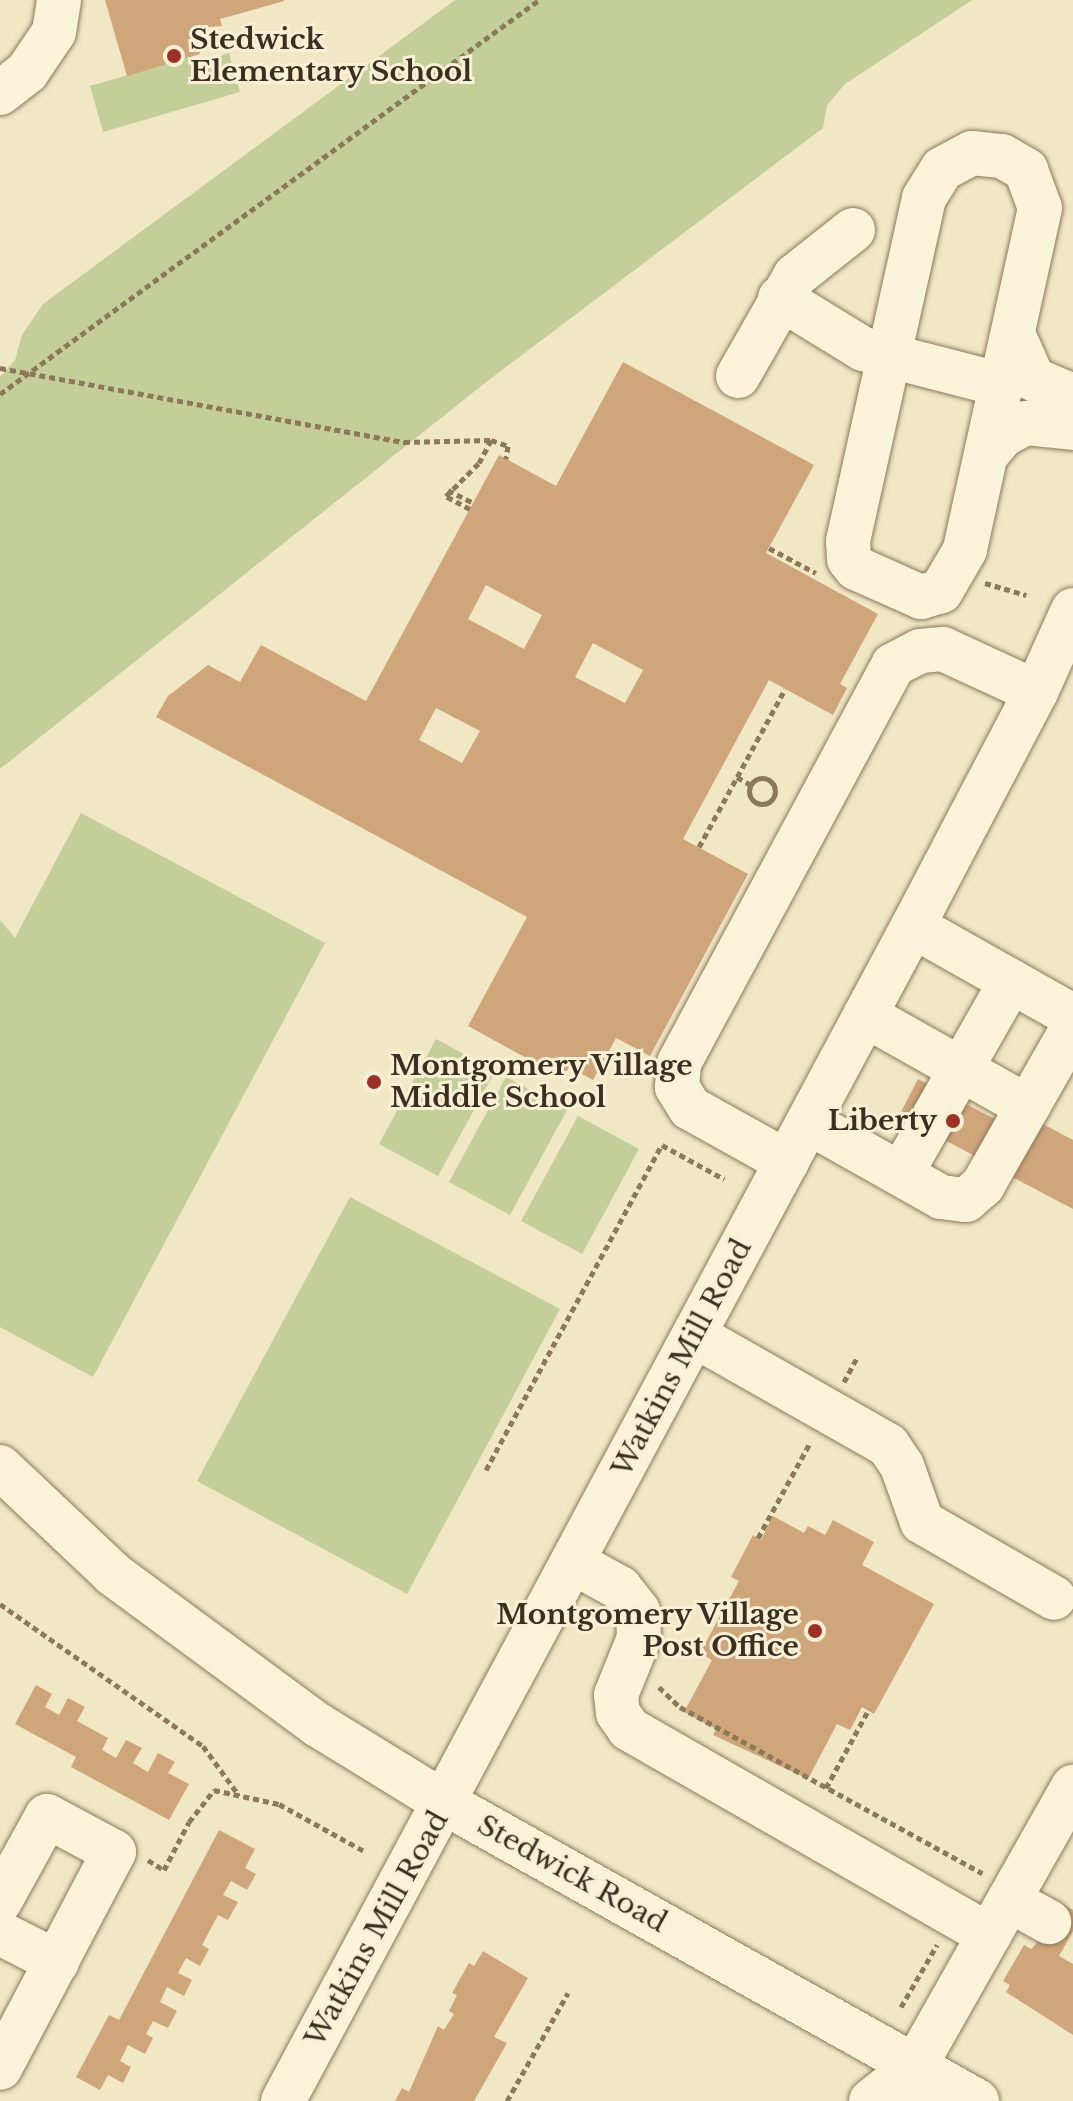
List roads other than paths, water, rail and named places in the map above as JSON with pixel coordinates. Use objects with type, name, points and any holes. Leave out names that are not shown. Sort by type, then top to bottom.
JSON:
[{"type":"street","points":[[0,93],[27,72],[54,32],[59,0]]},
{"type":"street","points":[[972,153],[1015,162],[1039,194],[1038,222],[1013,334],[961,562],[941,591],[914,596],[852,564],[848,541],[924,198],[942,169],[972,153]]},
{"type":"street","points":[[738,376],[780,298],[803,267],[853,230]]},
{"type":"street","points":[[780,298],[840,338],[889,358],[1002,385]]},
{"type":"street","points":[[1013,334],[1033,379],[1073,396]]},
{"type":"street","points":[[986,455],[1003,435],[1026,423],[1073,428]]},
{"type":"street","name":"Watkins Mill Road","points":[[283,2101],[913,926],[1036,692],[1073,610]]},
{"type":"street","points":[[787,1162],[690,1108],[677,1087],[679,1063],[893,665],[920,651],[943,649],[1036,692]]},
{"type":"street","points":[[913,926],[1073,1016]]},
{"type":"street","points":[[901,1174],[1011,981]]},
{"type":"street","points":[[865,1015],[1028,1107]]},
{"type":"street","points":[[808,1122],[948,1199],[971,1197],[1028,1107],[1073,1027]]},
{"type":"street","points":[[694,1335],[894,1451],[917,1514],[929,1528],[1054,1598]]},
{"type":"street","name":"Stedwick Road","points":[[0,1467],[113,1574],[226,1662],[445,1803],[913,2084],[977,2101]]},
{"type":"street","points":[[573,1562],[620,1588],[638,1611],[639,1638],[616,1705],[629,1729],[668,1754],[1004,1908],[1064,1931]]},
{"type":"street","points":[[871,2101],[913,2084],[1004,1908],[1073,1787]]},
{"type":"street","points":[[0,1901],[47,1816],[114,1852],[0,2068]]},
{"type":"street","points":[[0,1933],[57,1962]]},
{"type":"place","name":"Stedwick Elementary School","points":[[174,56]]},
{"type":"place","name":"Montgomery Village Middle School","points":[[374,1082]]},
{"type":"place","name":"Liberty","points":[[953,1121]]},
{"type":"place","name":"Montgomery Village Post Office","points":[[815,1631]]}]
